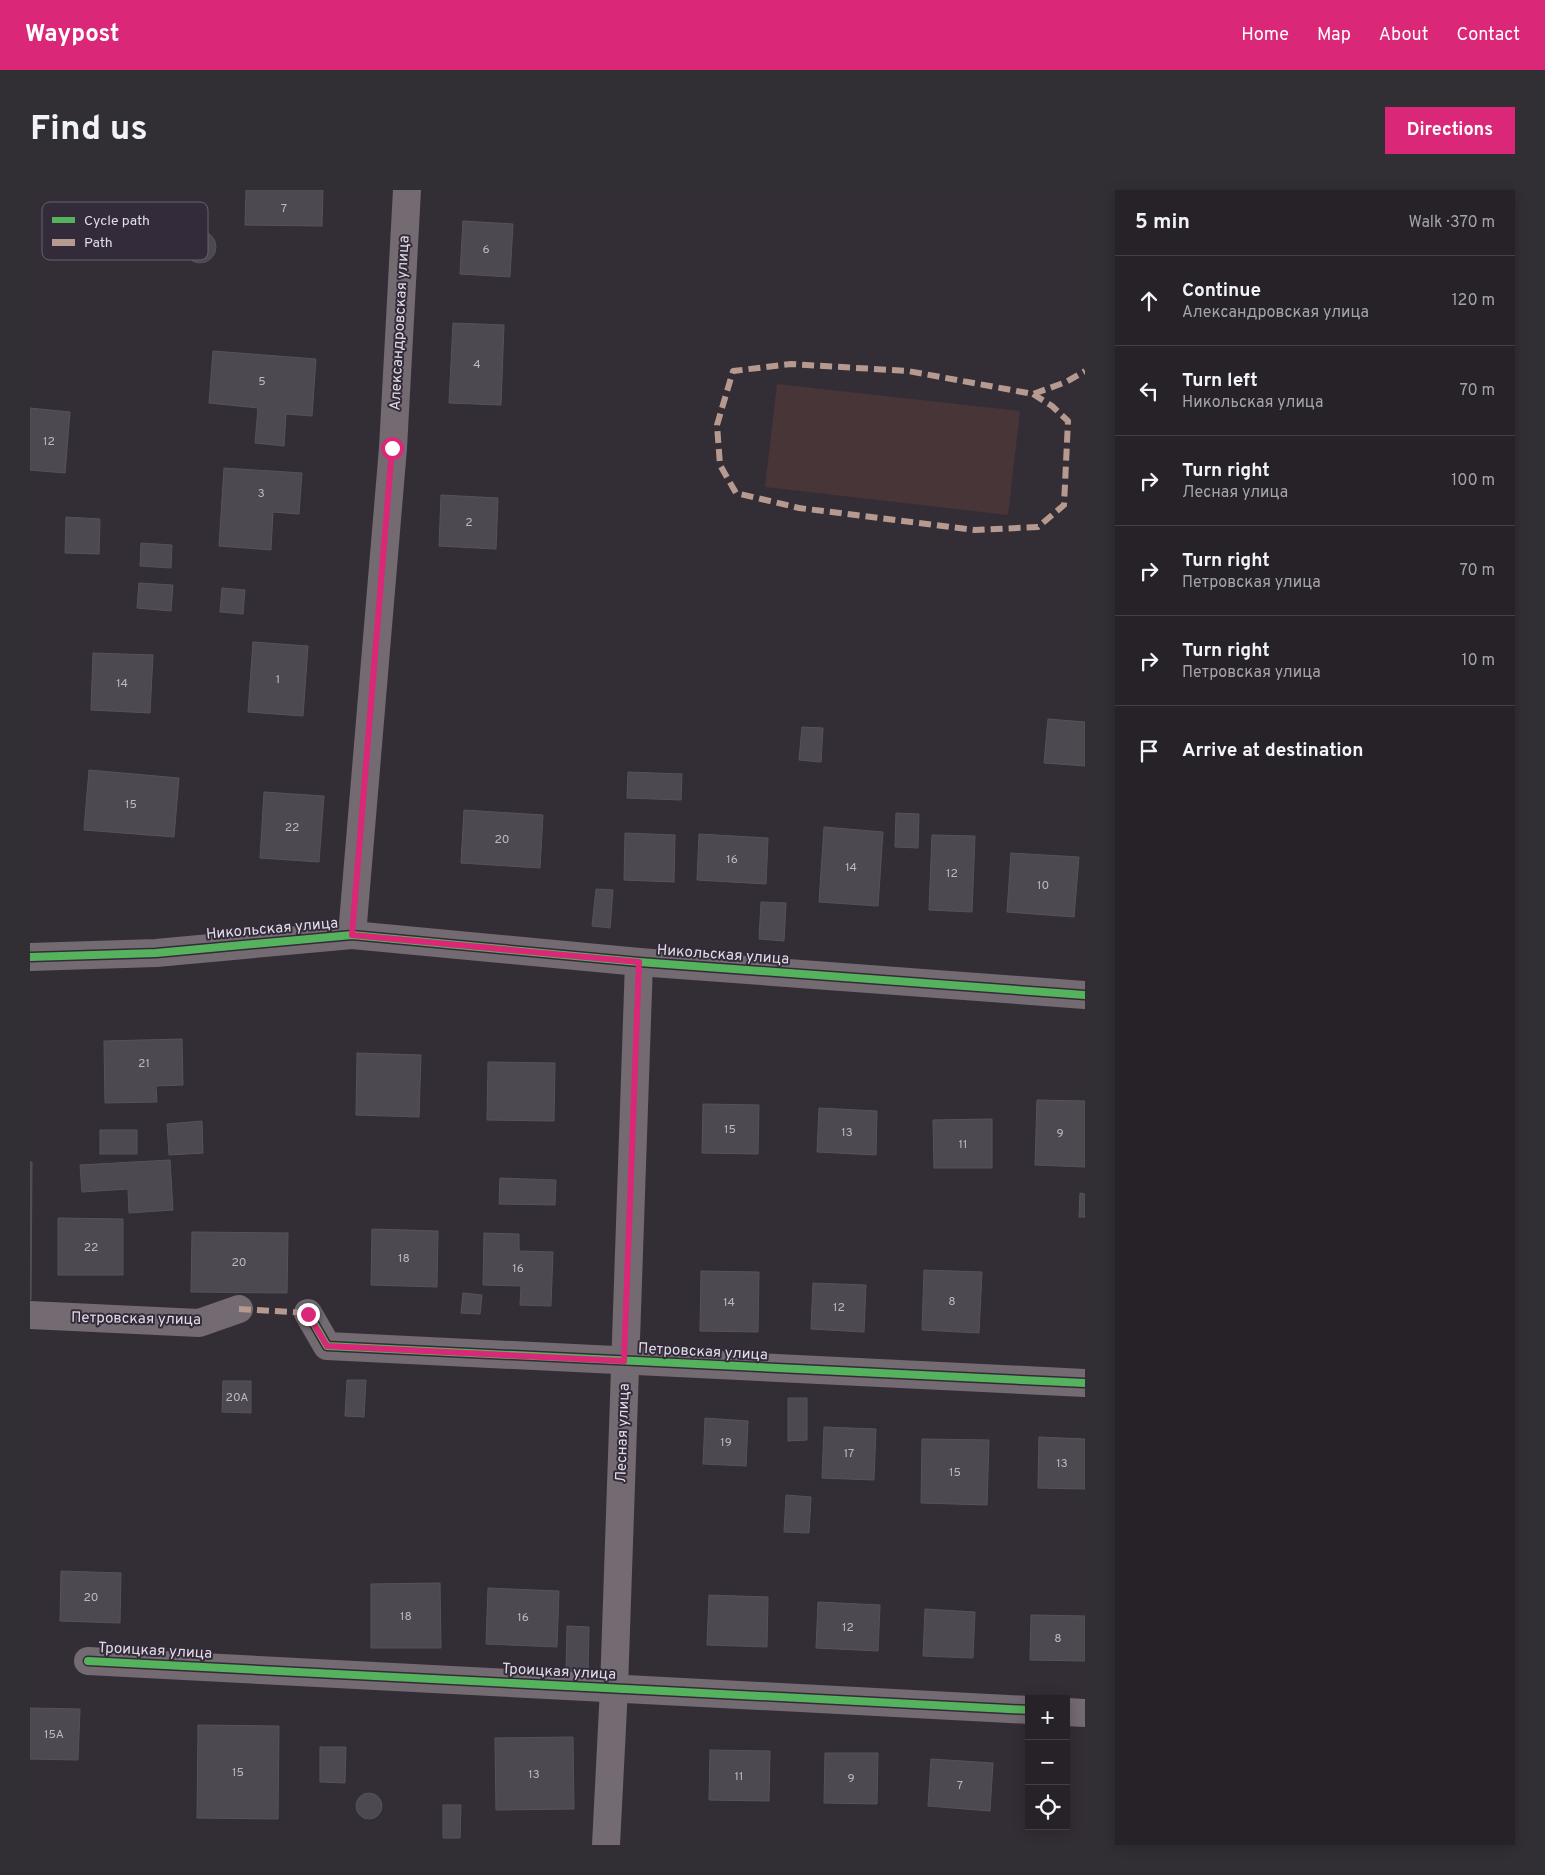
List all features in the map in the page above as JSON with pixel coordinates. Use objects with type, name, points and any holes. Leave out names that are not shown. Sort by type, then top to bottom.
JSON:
[{"type":"street","name":"Александровская улица","points":[[352,935],[392,448],[406,190]]},
{"type":"street","name":"Никольская улица","points":[[30,957],[156,953],[352,935],[639,962],[1085,995]]},
{"type":"street","name":"Лесная улица","points":[[606,1845],[614,1688],[639,962]]},
{"type":"street","name":"Петровская улица","points":[[30,1315],[199,1323],[239,1309]]},
{"type":"street","name":"Петровская улица","points":[[308,1314],[327,1346],[1085,1383]]},
{"type":"street","name":"Троицкая улица","points":[[88,1661],[1025,1710]]},
{"type":"street","points":[[1070,1712],[1085,1713]]},
{"type":"shaded area","points":[[777,384],[1020,411],[1008,515],[765,487]]},
{"type":"building","points":[[246,190],[323,190],[322,226],[245,225]]},
{"type":"building","points":[[463,221],[513,224],[510,277],[460,274]]},
{"type":"building","points":[[208,234],[216,247],[211,258],[208,260]]},
{"type":"building","points":[[192,260],[208,260],[200,263]]},
{"type":"building","points":[[453,323],[504,325],[501,405],[449,403]]},
{"type":"building","points":[[213,351],[316,359],[312,416],[286,414],[284,446],[255,443],[258,408],[209,403]]},
{"type":"building","points":[[30,408],[70,412],[65,473],[30,470]]},
{"type":"building","points":[[224,468],[302,473],[299,514],[273,512],[271,550],[219,546]]},
{"type":"building","points":[[441,495],[498,498],[496,549],[439,546]]},
{"type":"building","points":[[66,517],[100,519],[99,554],[65,553]]},
{"type":"building","points":[[141,543],[172,545],[171,568],[140,566]]},
{"type":"building","points":[[139,583],[173,585],[171,611],[137,608]]},
{"type":"building","points":[[222,588],[245,590],[243,614],[220,612]]},
{"type":"building","points":[[253,642],[308,646],[303,716],[248,712]]},
{"type":"building","points":[[93,653],[153,655],[150,713],[91,710]]},
{"type":"building","points":[[1048,719],[1085,722],[1085,766],[1044,763]]},
{"type":"building","points":[[802,727],[823,728],[821,762],[799,760]]},
{"type":"building","points":[[89,770],[179,778],[174,837],[84,830]]},
{"type":"building","points":[[628,772],[682,774],[681,800],[627,798]]},
{"type":"building","points":[[264,792],[324,796],[319,862],[260,858]]},
{"type":"building","points":[[464,810],[543,815],[540,868],[461,863]]},
{"type":"building","points":[[896,813],[919,814],[918,848],[895,847]]},
{"type":"building","points":[[824,827],[883,832],[878,906],[819,902]]},
{"type":"building","points":[[625,833],[675,835],[674,882],[624,880]]},
{"type":"building","points":[[699,834],[768,838],[766,884],[697,880]]},
{"type":"building","points":[[932,835],[975,836],[972,912],[929,910]]},
{"type":"building","points":[[1011,853],[1079,857],[1074,917],[1007,912]]},
{"type":"building","points":[[596,889],[613,890],[610,928],[592,926]]},
{"type":"building","points":[[761,902],[786,903],[784,941],[759,939]]},
{"type":"building","points":[[182,1039],[183,1085],[156,1086],[157,1102],[105,1103],[104,1041]]},
{"type":"building","points":[[357,1053],[421,1055],[419,1117],[356,1115]]},
{"type":"building","points":[[488,1062],[555,1063],[554,1121],[487,1120]]},
{"type":"building","points":[[1037,1100],[1085,1101],[1085,1167],[1035,1165]]},
{"type":"building","points":[[703,1104],[759,1105],[758,1154],[702,1153]]},
{"type":"building","points":[[819,1108],[877,1111],[876,1155],[817,1152]]},
{"type":"building","points":[[992,1119],[992,1168],[934,1168],[933,1120]]},
{"type":"building","points":[[202,1121],[203,1153],[169,1155],[167,1124]]},
{"type":"building","points":[[100,1130],[137,1130],[137,1154],[100,1154]]},
{"type":"building","points":[[170,1160],[173,1210],[129,1213],[128,1189],[82,1192],[80,1165]]},
{"type":"building","points":[[30,1162],[32,1162],[31,1300],[30,1300]]},
{"type":"building","points":[[500,1178],[556,1180],[555,1205],[499,1204]]},
{"type":"building","points":[[1080,1193],[1085,1194],[1085,1217],[1079,1217]]},
{"type":"building","points":[[58,1218],[123,1219],[123,1275],[58,1275]]},
{"type":"building","points":[[372,1229],[438,1231],[437,1287],[371,1285]]},
{"type":"building","points":[[192,1232],[288,1233],[287,1293],[191,1292]]},
{"type":"building","points":[[484,1233],[519,1234],[519,1251],[553,1252],[551,1306],[520,1305],[521,1286],[483,1285]]},
{"type":"building","points":[[924,1270],[982,1272],[979,1333],[922,1330]]},
{"type":"building","points":[[701,1271],[759,1272],[758,1332],[700,1331]]},
{"type":"building","points":[[813,1283],[866,1285],[864,1332],[811,1329]]},
{"type":"building","points":[[463,1293],[482,1295],[480,1314],[461,1313]]},
{"type":"building","points":[[347,1380],[366,1380],[364,1417],[345,1416]]},
{"type":"building","points":[[223,1381],[251,1381],[251,1413],[222,1412]]},
{"type":"building","points":[[788,1398],[807,1398],[807,1440],[788,1441]]},
{"type":"building","points":[[705,1418],[748,1421],[746,1466],[703,1464]]},
{"type":"building","points":[[824,1427],[876,1429],[874,1480],[822,1478]]},
{"type":"building","points":[[1039,1437],[1085,1439],[1085,1489],[1038,1488]]},
{"type":"building","points":[[922,1439],[989,1440],[987,1505],[921,1503]]},
{"type":"building","points":[[786,1495],[811,1497],[809,1533],[784,1532]]},
{"type":"building","points":[[61,1571],[121,1573],[120,1623],[60,1621]]},
{"type":"building","points":[[440,1583],[441,1648],[371,1648],[371,1584]]},
{"type":"building","points":[[488,1588],[559,1591],[557,1647],[486,1644]]},
{"type":"building","points":[[709,1595],[768,1597],[767,1647],[707,1645]]},
{"type":"building","points":[[818,1602],[880,1605],[878,1651],[816,1648]]},
{"type":"building","points":[[925,1609],[975,1612],[973,1658],[923,1656]]},
{"type":"building","points":[[1031,1615],[1085,1616],[1085,1661],[1030,1660]]},
{"type":"building","points":[[567,1626],[589,1627],[588,1672],[566,1671]]},
{"type":"building","points":[[30,1708],[80,1709],[78,1760],[30,1759]]},
{"type":"building","points":[[198,1725],[279,1726],[278,1819],[197,1818]]},
{"type":"building","points":[[573,1737],[574,1809],[496,1810],[495,1738]]},
{"type":"building","points":[[320,1747],[346,1747],[345,1783],[320,1782]]},
{"type":"building","points":[[710,1750],[770,1751],[769,1801],[709,1800]]},
{"type":"building","points":[[825,1753],[878,1753],[877,1804],[824,1803]]},
{"type":"building","points":[[931,1759],[993,1763],[990,1811],[928,1806]]},
{"type":"building","points":[[369,1793],[378,1797],[382,1806],[378,1815],[369,1819],[360,1815],[356,1806],[360,1797]]},
{"type":"building","points":[[443,1805],[461,1805],[460,1838],[443,1838]]},
{"type":"marked path","points":[[1033,394],[1052,406],[1068,421],[1064,505],[1038,527],[975,530],[799,508],[736,493],[720,465],[717,425],[733,371],[791,364],[908,371],[1033,394],[1066,382],[1085,371]]},
{"type":"marked path","points":[[239,1309],[308,1313]]},
{"type":"cycle path","points":[[30,957],[156,953],[352,935],[639,962],[1085,995]]},
{"type":"cycle path","points":[[308,1313],[327,1346],[1085,1383]]},
{"type":"cycle path","points":[[88,1661],[1025,1710]]},
{"type":"route","points":[[308,1314],[327,1346],[624,1361],[639,962],[352,935],[392,448]]}]
